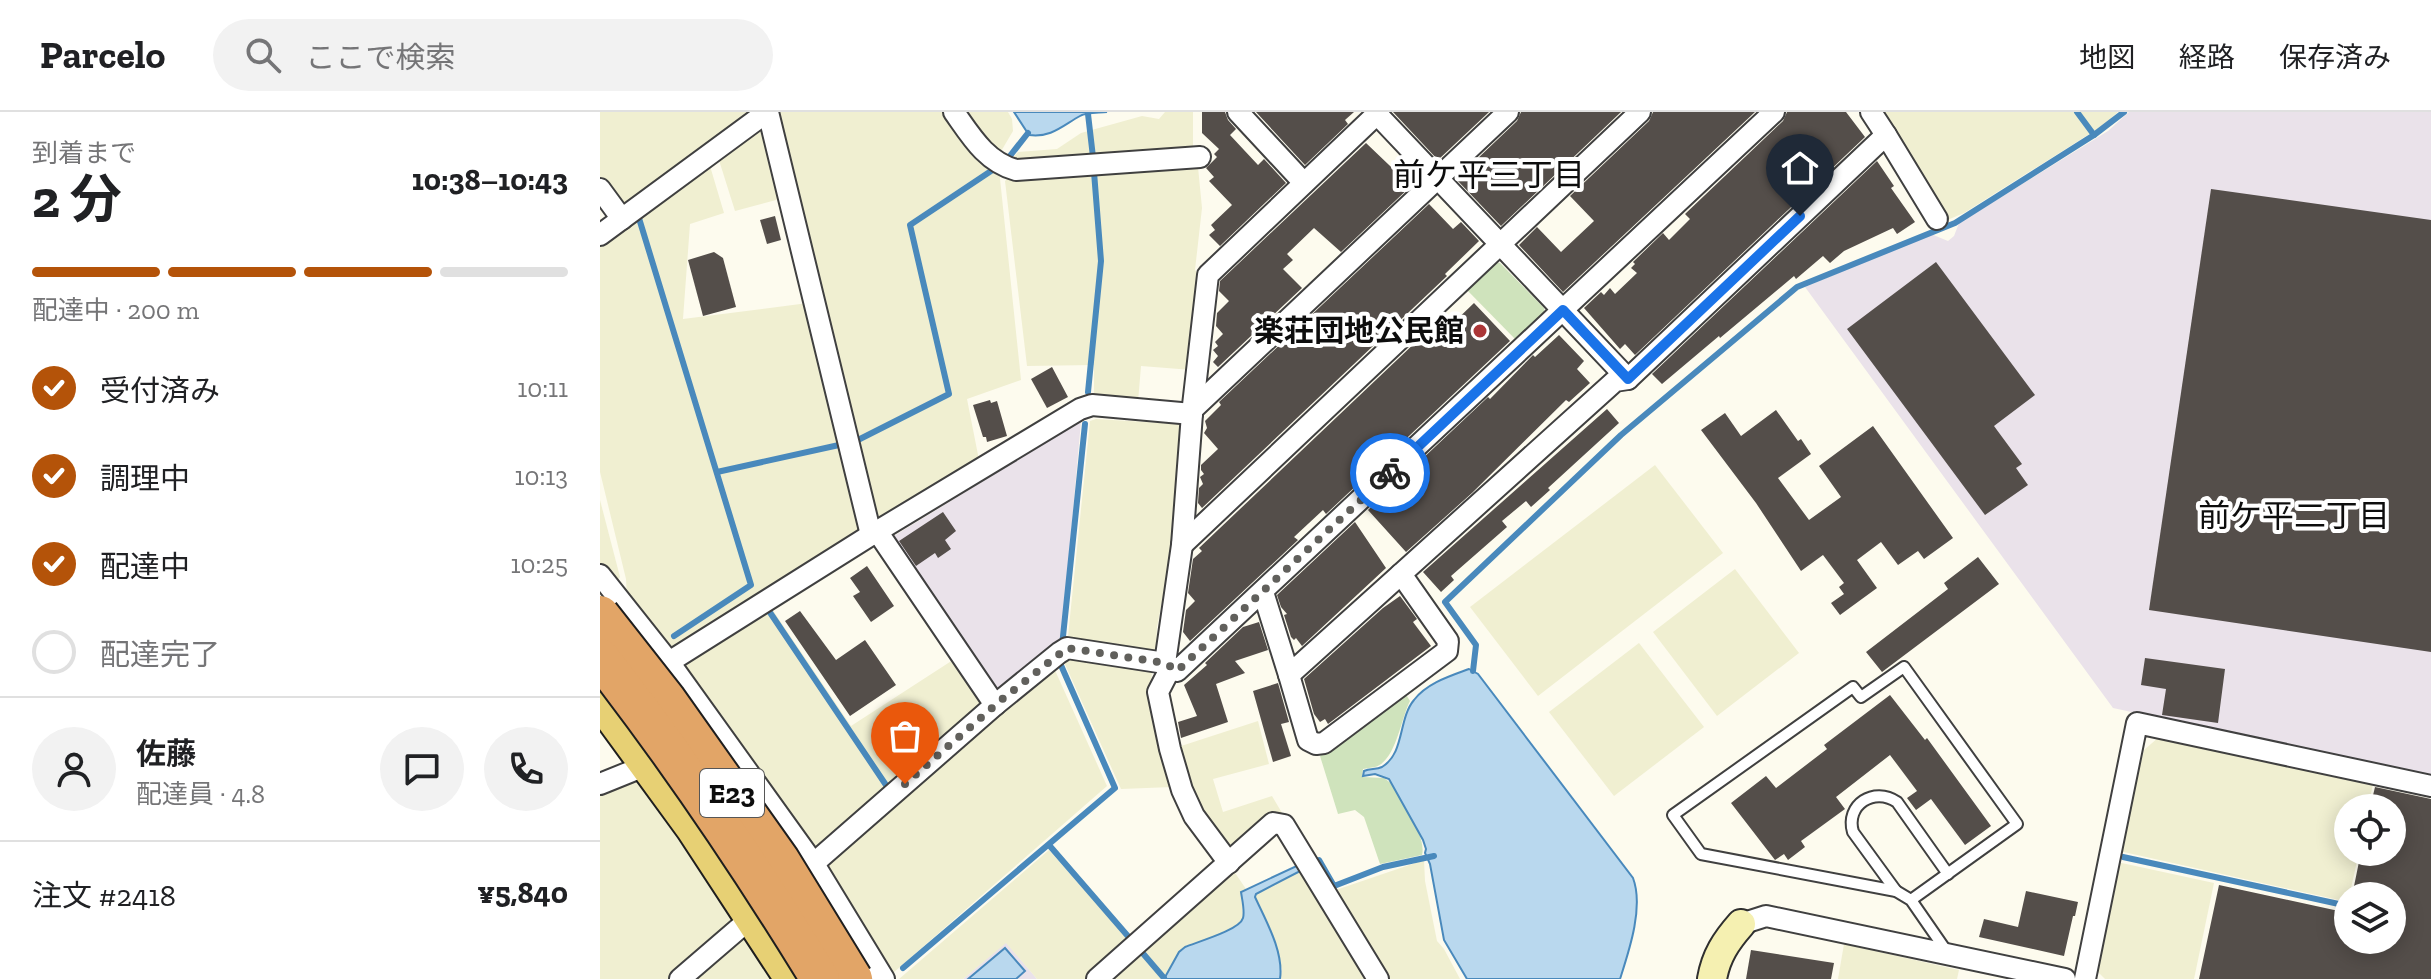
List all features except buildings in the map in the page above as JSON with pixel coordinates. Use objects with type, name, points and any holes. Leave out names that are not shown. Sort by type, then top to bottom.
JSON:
[{"type":"highway","name":"E23","points":[[600,615],[666,699],[780,860],[853,979]]},
{"type":"highway","name":"E23","points":[[600,658],[757,876],[820,979]]},
{"type":"main road","points":[[602,704],[647,765],[791,979]]},
{"type":"street","points":[[600,235],[767,112],[874,533],[995,705]]},
{"type":"street","points":[[954,112],[980,148],[1003,167],[1016,170],[1200,157]]},
{"type":"street","points":[[1238,112],[1304,183]]},
{"type":"street","points":[[602,704],[874,533],[1080,409],[1092,405],[1192,412],[1508,112]]},
{"type":"street","points":[[1182,545],[1640,112]]},
{"type":"street","points":[[680,979],[995,705],[1067,648],[1168,665],[1177,671],[1774,112]]},
{"type":"street","points":[[1871,112],[1937,219]]},
{"type":"street","points":[[1229,863],[1194,816],[1182,790],[1158,692],[1168,665],[1208,275],[1377,113],[1628,379]]},
{"type":"street","points":[[1289,675],[1615,381],[1628,379],[1886,135]]},
{"type":"street","points":[[600,189],[622,219]]},
{"type":"street","points":[[1263,592],[1308,740],[1316,744],[1324,743],[1447,651],[1448,641],[1401,574]]},
{"type":"street","points":[[600,575],[669,662],[814,864],[884,979]]},
{"type":"street","points":[[2085,979],[2137,723],[2431,786]]},
{"type":"street","points":[[600,784],[647,765]]},
{"type":"street","points":[[1097,979],[1273,823],[1284,825],[1378,979]]},
{"type":"street","points":[[1712,979],[1714,963],[1726,941],[1741,924],[1766,916],[2065,979]]},
{"type":"lane","points":[[1911,900],[2017,824],[1904,667],[1861,697],[1853,687],[1673,815],[1701,854],[1896,891],[1911,900],[1949,954]]},
{"type":"lane","points":[[1896,891],[1853,832],[1850,823],[1857,807],[1879,794],[1897,802],[1948,874]]},
{"type":"shaded area","points":[[2129,112],[2431,112],[2431,777],[2113,708],[1805,287],[1931,234],[1948,241],[1954,236],[1959,223],[2108,131]]},
{"type":"shaded area","points":[[1081,421],[1061,647],[1000,701],[889,539]]},
{"type":"shaded area","points":[[1006,942],[1037,979],[963,979]]},
{"type":"green space","points":[[600,112],[759,112],[627,208],[600,183]]},
{"type":"green space","points":[[777,112],[948,112],[999,169],[1021,380],[967,399],[979,460],[877,523]]},
{"type":"green space","points":[[960,112],[1008,112],[1013,131],[1000,153],[982,141]]},
{"type":"green space","points":[[1165,112],[1193,112],[1193,154],[1008,164],[1018,152],[1057,149],[1081,133],[1142,116],[1159,119]]},
{"type":"green space","points":[[1880,112],[2118,112],[2102,126],[1964,213],[1945,221]]},
{"type":"green space","points":[[764,123],[782,194],[776,200],[735,211],[718,157]]},
{"type":"green space","points":[[710,166],[724,213],[690,224],[683,319],[808,303],[863,527],[858,535],[671,651],[627,598],[626,579],[600,472],[600,243]]},
{"type":"green space","points":[[1198,167],[1202,208],[1195,270],[1200,276],[1192,370],[1141,366],[1138,402],[1094,397],[1094,365],[1027,366],[1005,181],[1013,173]]},
{"type":"green space","points":[[1492,262],[1500,263],[1544,308],[1545,315],[1517,341],[1465,288]]},
{"type":"green space","points":[[1090,421],[1178,424],[1185,432],[1173,545],[1157,627],[1156,654],[1067,646]]},
{"type":"green space","points":[[1655,465],[1723,553],[1538,696],[1470,607]]},
{"type":"green space","points":[[600,500],[620,577],[615,584],[600,567]]},
{"type":"green space","points":[[1735,569],[1799,653],[1717,716],[1653,632]]},
{"type":"green space","points":[[770,606],[851,726],[956,658],[989,704],[814,852],[680,666]]},
{"type":"green space","points":[[1639,643],[1704,727],[1614,796],[1549,712]]},
{"type":"green space","points":[[1068,659],[1152,671],[1151,685],[1172,787],[1121,789],[1064,662]]},
{"type":"green space","points":[[1054,668],[1107,786],[893,973],[824,862]]},
{"type":"green space","points":[[1405,693],[1410,701],[1393,748],[1382,763],[1363,769],[1362,777],[1384,778],[1392,784],[1417,829],[1423,847],[1422,855],[1380,864],[1364,817],[1355,810],[1338,814],[1320,756]]},
{"type":"green space","points":[[1258,721],[1269,764],[1213,779],[1223,812],[1272,796],[1285,818],[1230,855],[1198,814],[1175,748]]},
{"type":"green space","points":[[2159,737],[2373,784],[2371,794],[2334,794],[2334,866],[2356,866],[2352,882],[2334,882],[2334,899],[2119,851],[2144,750]]},
{"type":"green space","points":[[636,778],[737,922],[668,979],[600,979],[600,792]]},
{"type":"green space","points":[[1049,850],[1132,944],[1090,979],[1037,979],[1006,943],[963,979],[899,979]]},
{"type":"green space","points":[[1424,860],[1437,941],[1460,979],[1383,979],[1330,892]]},
{"type":"green space","points":[[2117,862],[2214,883],[2194,979],[2105,979],[2093,967]]},
{"type":"green space","points":[[1231,867],[1246,889],[1241,892],[1241,923],[1179,952],[1164,979],[1102,979]]},
{"type":"green space","points":[[1306,868],[1373,979],[1280,979],[1282,969],[1255,897]]},
{"type":"green space","points":[[745,929],[776,979],[687,979]]},
{"type":"green space","points":[[1844,944],[1959,970],[1957,979],[1838,979]]},
{"type":"water","points":[[1014,112],[1107,112],[1083,115],[1044,135],[1029,135]]},
{"type":"water","points":[[1469,669],[1478,674],[1633,878],[1636,915],[1620,979],[1467,979],[1444,940],[1423,840],[1389,779],[1375,774],[1363,776],[1364,771],[1380,768],[1389,761],[1398,745],[1409,708],[1419,694],[1439,681]]},
{"type":"water","points":[[1303,863],[1306,868],[1255,897],[1277,948],[1280,979],[1164,979],[1185,947],[1226,931],[1240,922],[1244,912],[1241,892]]},
{"type":"water","points":[[1005,948],[1025,971],[1016,979],[968,979]]},
{"type":"waterway","points":[[2077,112],[2094,135]]},
{"type":"waterway","points":[[1473,671],[1476,645],[1445,602],[1621,435],[1797,287],[1955,223],[2094,135],[2124,112]]},
{"type":"waterway","points":[[1088,114],[1093,157]]},
{"type":"waterway","points":[[1006,161],[1028,133]]},
{"type":"waterway","points":[[854,442],[949,394],[910,225],[994,169]]},
{"type":"waterway","points":[[1088,392],[1101,261],[1094,172]]},
{"type":"waterway","points":[[638,215],[751,585],[674,636]]},
{"type":"waterway","points":[[1062,646],[1085,424]]},
{"type":"waterway","points":[[717,472],[839,445]]},
{"type":"waterway","points":[[769,611],[890,791]]},
{"type":"waterway","points":[[903,968],[1115,788],[1060,663]]},
{"type":"waterway","points":[[1049,845],[1133,942]]},
{"type":"waterway","points":[[1314,862],[1319,860],[1334,886],[1383,867],[1434,856]]},
{"type":"waterway","points":[[2123,857],[2334,903]]},
{"type":"waterway","points":[[1140,950],[1164,978]]},
{"type":"way so far","points":[[905,784],[1000,701],[1067,648],[1165,663],[1177,671],[1390,473]]},
{"type":"place","name":"楽荘団地公民館","points":[[1480,331]]},
{"type":"district","name":"前ケ平三丁目","points":[[1489,175]]},
{"type":"district","name":"前ケ平二丁目","points":[[2294,516]]},
{"type":"route","points":[[1390,473],[1563,310],[1628,379],[1800,216]]}]
